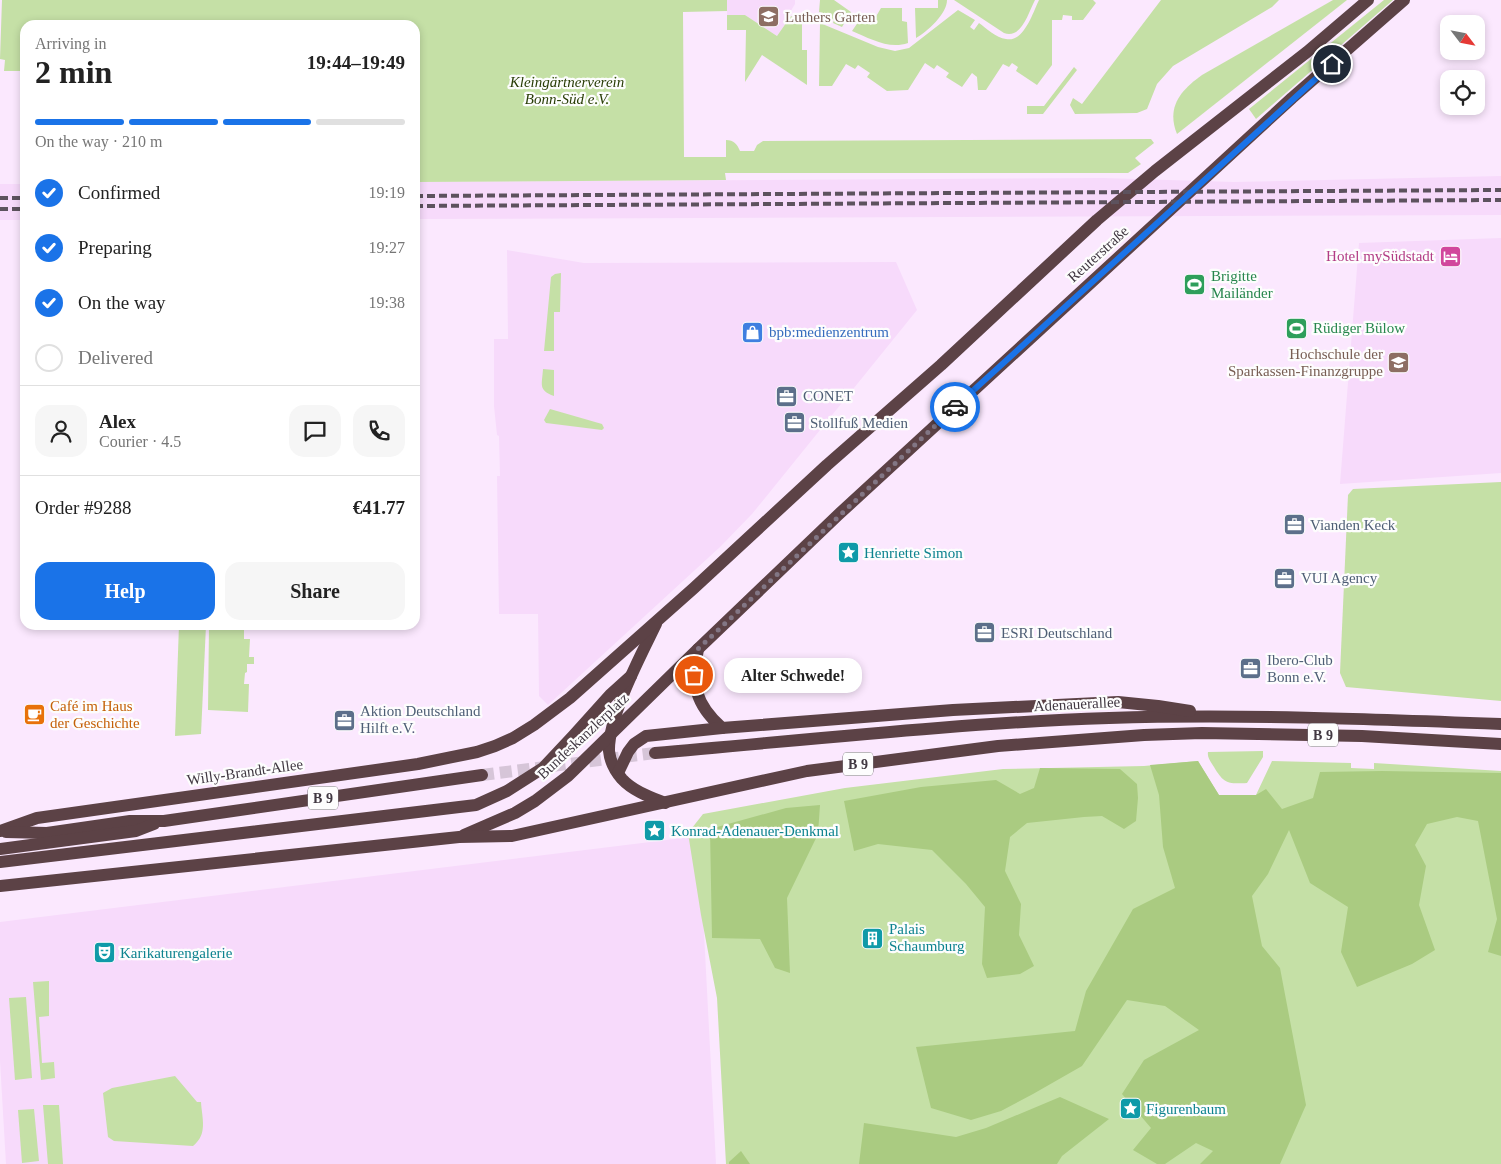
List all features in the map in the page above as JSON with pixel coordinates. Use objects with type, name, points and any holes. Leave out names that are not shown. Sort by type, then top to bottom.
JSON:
[{"type":"main road","name":"Reuterstraße","points":[[660,618],[792,497],[941,365],[1097,220],[1214,124],[1307,52],[1368,0]]},
{"type":"main road","name":"Reuterstraße","points":[[818,536],[1003,362],[1266,122],[1404,0]]},
{"type":"main road","name":"Bundeskanzlerplatz","points":[[459,837],[515,813],[535,801],[568,776],[698,649],[818,536]]},
{"type":"main road","points":[[660,618],[632,676],[611,733],[610,756],[618,773],[633,788],[665,803]]},
{"type":"main road","name":"Willy-Brandt-Allee","points":[[0,831],[37,818],[418,764],[462,756],[495,746],[513,738],[553,712],[660,618]]},
{"type":"main road","points":[[698,649],[694,675],[698,698],[705,710],[722,728]]},
{"type":"main road","points":[[0,862],[476,805],[508,792],[543,768],[610,695],[632,676]]},
{"type":"main road","points":[[618,773],[634,744],[646,736],[722,728],[953,710],[1118,702],[1181,709],[1214,717]]},
{"type":"main road","name":"Adenauerallee","points":[[655,753],[956,727],[1107,718],[1312,717],[1501,724]]},
{"type":"main road","name":"B 9","points":[[0,886],[459,837],[512,836],[807,771],[988,747],[1144,735],[1202,734],[1362,736],[1501,744]]},
{"type":"main road","name":"Willy-Brandt-Allee","points":[[0,831],[47,833],[130,820],[164,821],[482,775]]},
{"type":"main road","points":[[0,849],[136,831],[164,821]]},
{"type":"shaded area","name":"Luthers Garten","points":[[727,0],[795,0],[795,4],[789,14],[791,16],[777,36],[745,15],[727,15]]},
{"type":"shaded area","points":[[1501,176],[1501,215],[420,219],[420,182],[1103,178],[1234,182]]},
{"type":"shaded area","points":[[0,184],[20,184],[20,220],[0,220]]},
{"type":"shaded area","points":[[1501,238],[1501,473],[1340,484],[1359,243]]},
{"type":"shaded area","points":[[507,250],[584,263],[896,262],[917,310],[752,514],[720,547],[548,705],[539,696],[538,614],[499,614],[497,476],[500,476],[499,436],[497,435],[494,406],[494,339],[508,339]]},
{"type":"shaded area","points":[[699,836],[716,1164],[6,1164],[0,1061],[0,922]]},
{"type":"green space","name":"Kleingärtnerverein Bonn-Süd e.V.","points":[[2,0],[727,0],[727,11],[683,12],[684,157],[726,157],[726,140],[735,143],[740,151],[754,151],[757,145],[763,141],[1151,139],[1154,143],[1135,158],[1141,164],[1128,173],[725,173],[726,180],[420,182],[420,20],[20,20],[20,71],[4,71],[5,60],[0,59]]},
{"type":"green space","points":[[820,0],[834,0],[851,12],[842,27],[833,23],[834,20],[829,18],[827,21],[823,13],[819,12]]},
{"type":"green space","points":[[938,0],[947,0],[944,11],[931,27],[916,38],[915,8],[938,8]]},
{"type":"green space","points":[[954,0],[1035,0],[1024,24],[1020,29],[1010,34],[1004,33]]},
{"type":"green space","points":[[1039,0],[1093,0],[1096,3],[1083,20],[1072,20],[1072,16],[1063,15],[1062,20],[1052,20],[1052,65],[1037,85],[1016,71],[1018,67],[1012,63],[1009,67],[1003,64],[986,90],[978,90],[977,77],[972,73],[962,87],[946,77],[949,73],[937,65],[934,69],[925,63],[908,90],[887,91],[867,77],[870,73],[858,65],[855,69],[846,64],[832,86],[819,86],[820,23],[878,47],[895,51],[909,48],[958,10],[975,20],[970,27],[974,30],[979,23],[999,37],[1012,39],[1023,32]]},
{"type":"green space","points":[[1161,0],[1279,0],[1272,7],[1173,66],[1157,84],[1147,109],[1137,113],[1075,114],[1070,105],[1073,98],[1082,104]]},
{"type":"green space","points":[[1333,0],[1347,0],[1177,134],[1173,116],[1175,107],[1182,93],[1194,81]]},
{"type":"green space","points":[[1384,0],[1393,0],[1256,119],[1249,109]]},
{"type":"green space","points":[[881,8],[902,8],[902,21],[907,22],[908,43],[901,45],[886,44],[852,31],[861,18],[871,25]]},
{"type":"green space","points":[[727,15],[745,15],[777,36],[791,16],[802,23],[802,50],[807,50],[807,85],[762,55],[745,82],[746,30],[727,30]]},
{"type":"green space","points":[[1074,67],[1077,70],[1043,114],[1027,114],[1027,106],[1044,106]]},
{"type":"green space","points":[[561,273],[560,312],[554,312],[554,351],[544,351],[551,277]]},
{"type":"green space","points":[[543,369],[554,370],[554,396],[543,389]]},
{"type":"green space","points":[[550,409],[602,424],[604,428],[602,430],[546,423],[544,420]]},
{"type":"green space","points":[[1501,482],[1501,701],[1346,687],[1340,673],[1348,495],[1353,489]]},
{"type":"green space","points":[[179,630],[206,630],[201,734],[175,736]]},
{"type":"green space","points":[[209,630],[244,630],[244,639],[250,639],[249,657],[254,657],[254,664],[247,664],[247,672],[245,673],[244,684],[249,684],[248,712],[208,710]]},
{"type":"green space","points":[[1263,751],[1263,757],[1247,783],[1231,783],[1224,780],[1211,762],[1208,754],[1208,752]]},
{"type":"green space","points":[[1198,761],[1219,795],[1256,795],[1272,761],[1351,763],[1351,768],[1374,769],[1374,763],[1501,771],[1501,1164],[726,1164],[717,998],[688,833],[703,814],[845,788],[1003,769],[1144,766]]},
{"type":"green space","points":[[1198,761],[1219,795],[1256,795],[1266,789],[1282,809],[1313,798],[1320,772],[1501,773],[1501,956],[1488,952],[1497,919],[1478,821],[1457,817],[1427,824],[1415,845],[1426,866],[1419,905],[1435,950],[1412,964],[1357,987],[1341,952],[1348,907],[1310,883],[1289,830],[1268,874],[1252,896],[1262,946],[1280,968],[1306,1105],[1280,1164],[1200,1164],[1213,1151],[1196,1143],[1165,1164],[1157,1164],[1133,1150],[1151,1128],[1122,1094],[1144,1060],[1199,1030],[1165,1006],[1127,1000],[1082,1066],[1001,1111],[971,1120],[931,1108],[916,1047],[1075,1031],[1086,991],[1133,909],[1175,888],[1163,847],[1159,795],[1150,765]]},
{"type":"green space","points":[[1040,768],[1120,769],[1137,784],[1136,821],[1124,829],[1102,816],[1027,823],[1010,837],[1005,871],[1021,904],[1019,935],[1034,966],[1020,974],[987,978],[982,964],[985,907],[966,884],[932,850],[878,844],[854,851],[844,801],[921,787],[996,780],[1020,794],[1034,788]]},
{"type":"green space","points":[[820,805],[818,834],[787,898],[790,973],[775,968],[760,939],[712,938],[710,829],[786,808]]},
{"type":"green space","points":[[49,981],[49,1016],[39,1017],[42,1063],[54,1062],[55,1078],[41,1080],[33,982]]},
{"type":"green space","points":[[26,997],[32,1078],[15,1080],[9,998]]},
{"type":"green space","points":[[175,1076],[197,1102],[201,1102],[203,1126],[201,1136],[193,1146],[114,1141],[108,1137],[103,1093],[112,1088]]},
{"type":"green space","points":[[1060,1097],[1109,1119],[1062,1156],[1057,1164],[859,1164],[864,1123],[956,1137],[986,1128]]},
{"type":"green space","points":[[43,1105],[59,1105],[63,1164],[48,1164]]},
{"type":"green space","points":[[34,1109],[39,1161],[22,1163],[18,1110]]},
{"type":"green space","points":[[741,1151],[750,1164],[729,1164],[729,1162]]},
{"type":"tunnel","points":[[482,775],[655,753]]},
{"type":"railway","points":[[420,196],[1501,190]]},
{"type":"railway","points":[[0,198],[20,198]]},
{"type":"railway","points":[[420,206],[1501,200]]},
{"type":"railway","points":[[0,209],[20,209]]},
{"type":"way so far","points":[[694,675],[698,649],[838,515],[955,407]]},
{"type":"place","name":"Luthers Garten","points":[[769,17]]},
{"type":"place","name":"Hotel mySüdstadt","points":[[1450,256]]},
{"type":"place","name":"Brigitte Mailänder","points":[[1195,285]]},
{"type":"place","name":"Rüdiger Bülow","points":[[1297,328]]},
{"type":"place","name":"bpb:medienzentrum","points":[[753,332]]},
{"type":"place","name":"Hochschule der Sparkassen-Finanzgruppe","points":[[1399,363]]},
{"type":"place","name":"CONET","points":[[787,396]]},
{"type":"place","name":"Stollfuß Medien","points":[[794,423]]},
{"type":"place","name":"Vianden Keck","points":[[1294,525]]},
{"type":"place","name":"Henriette Simon","points":[[848,553]]},
{"type":"place","name":"VUI Agency","points":[[1285,578]]},
{"type":"place","name":"ESRI Deutschland","points":[[985,633]]},
{"type":"place","name":"Ibero-Club Bonn e.V.","points":[[1251,669]]},
{"type":"place","name":"Alter Schwede!","points":[[694,675]]},
{"type":"place","name":"Café im Haus der Geschichte","points":[[34,715]]},
{"type":"place","name":"Aktion Deutschland Hilft e.V.","points":[[344,720]]},
{"type":"place","name":"Konrad-Adenauer-Denkmal","points":[[655,831]]},
{"type":"place","name":"Palais Schaumburg","points":[[873,938]]},
{"type":"place","name":"Karikaturengalerie","points":[[104,953]]},
{"type":"place","name":"Figurenbaum","points":[[1130,1109]]},
{"type":"route","points":[[955,407],[1251,135],[1332,64]]}]
